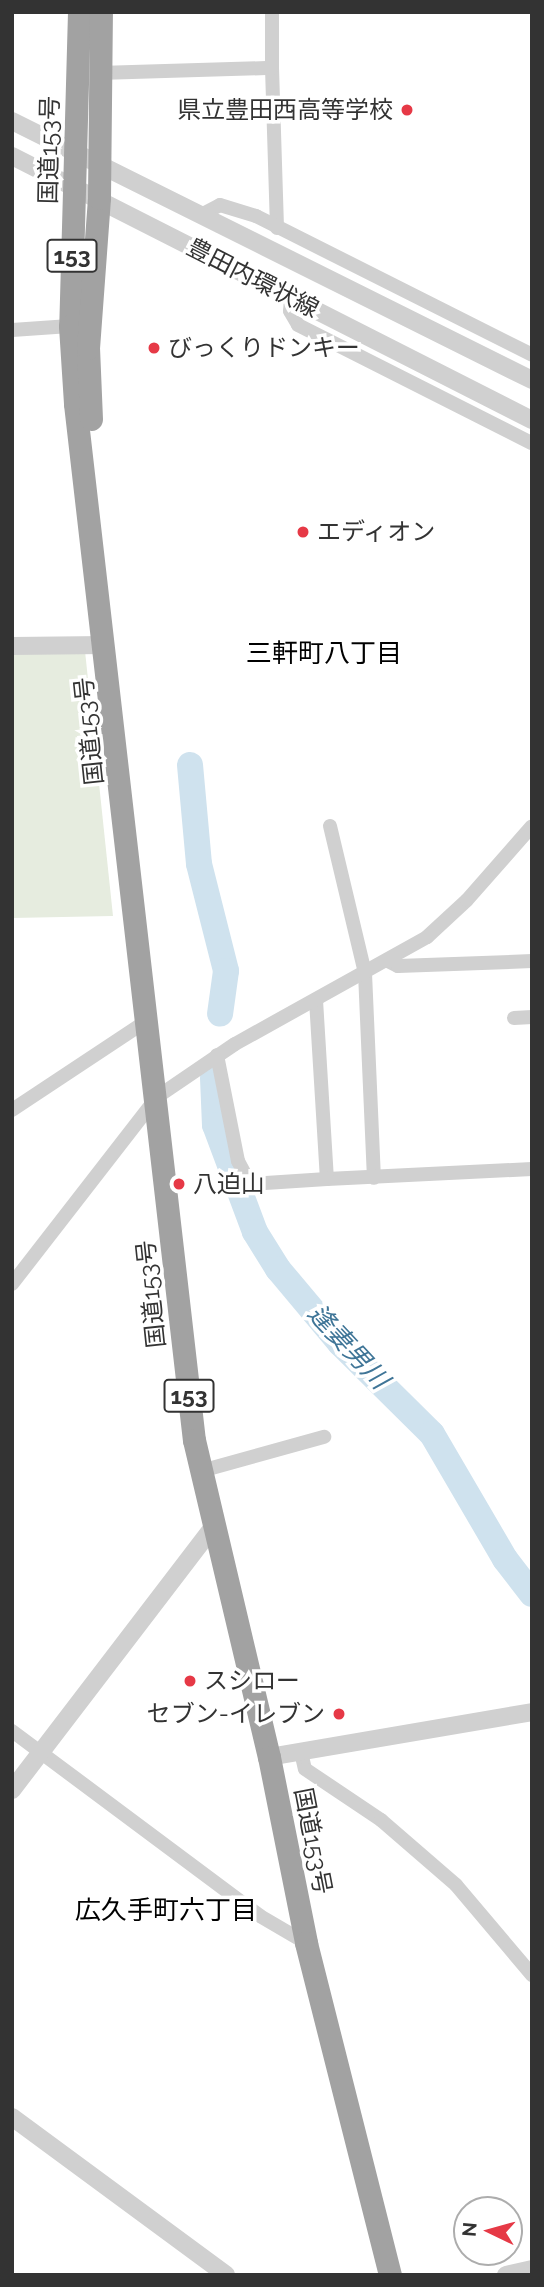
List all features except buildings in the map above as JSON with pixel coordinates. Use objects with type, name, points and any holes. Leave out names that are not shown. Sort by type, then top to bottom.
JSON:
[{"type":"highway","name":"国道153号","points":[[79,12],[70,326],[194,1440],[212,1528],[269,1757],[306,1943],[390,2275]]},
{"type":"highway","name":"国道153号","points":[[89,499],[95,468],[88,348],[99,198],[97,160],[101,12]]},
{"type":"street","points":[[272,12],[277,228]]},
{"type":"street","points":[[99,73],[272,68]]},
{"type":"street","name":"豊田内環状線","points":[[12,121],[74,152],[97,160],[532,380]]},
{"type":"street","name":"豊田内環状線","points":[[12,156],[74,185],[532,420]]},
{"type":"street","points":[[203,214],[220,205],[277,228],[532,355]]},
{"type":"street","points":[[291,298],[290,311],[298,326],[532,443]]},
{"type":"street","points":[[12,330],[70,326]]},
{"type":"street","points":[[12,646],[105,645]]},
{"type":"street","points":[[330,826],[365,974],[374,1178]]},
{"type":"street","points":[[12,1284],[157,1097],[217,1055],[388,961],[449,919],[532,826]]},
{"type":"street","points":[[388,961],[398,966],[532,961]]},
{"type":"street","points":[[316,1000],[327,1179]]},
{"type":"street","points":[[514,1018],[532,1017]]},
{"type":"street","points":[[12,1110],[148,1020]]},
{"type":"street","points":[[217,1055],[237,1161],[250,1184],[532,1169]]},
{"type":"street","points":[[201,1471],[324,1437]]},
{"type":"street","points":[[12,1790],[39,1751],[88,1694],[212,1528]]},
{"type":"street","points":[[269,1757],[532,1712]]},
{"type":"street","points":[[12,1731],[260,1916],[306,1943]]},
{"type":"street","points":[[301,1752],[306,1769],[381,1820],[456,1885],[532,1975]]},
{"type":"street","points":[[12,2116],[226,2275]]},
{"type":"street","points":[[506,2275],[532,2269]]},
{"type":"shaded area","points":[[85,651],[113,916],[12,918],[12,653]]},
{"type":"waterway","name":"逢妻男川","points":[[190,765],[199,864],[226,971],[220,1014]]},
{"type":"waterway","name":"逢妻男川","points":[[213,1078],[215,1125],[255,1232],[278,1269],[340,1343],[432,1434],[505,1559],[532,1594]]},
{"type":"place","name":"県立豊田西高等学校","points":[[407,110]]},
{"type":"place","name":"びっくりドンキー","points":[[154,348]]},
{"type":"place","name":"エディオン","points":[[303,532]]},
{"type":"place","name":"八迫山","points":[[179,1184]]},
{"type":"place","name":"スシロー","points":[[190,1681]]},
{"type":"place","name":"セブン-イレブン","points":[[339,1714]]},
{"type":"district","name":"三軒町八丁目","points":[[324,654]]},
{"type":"district","name":"広久手町六丁目","points":[[166,1911]]}]
